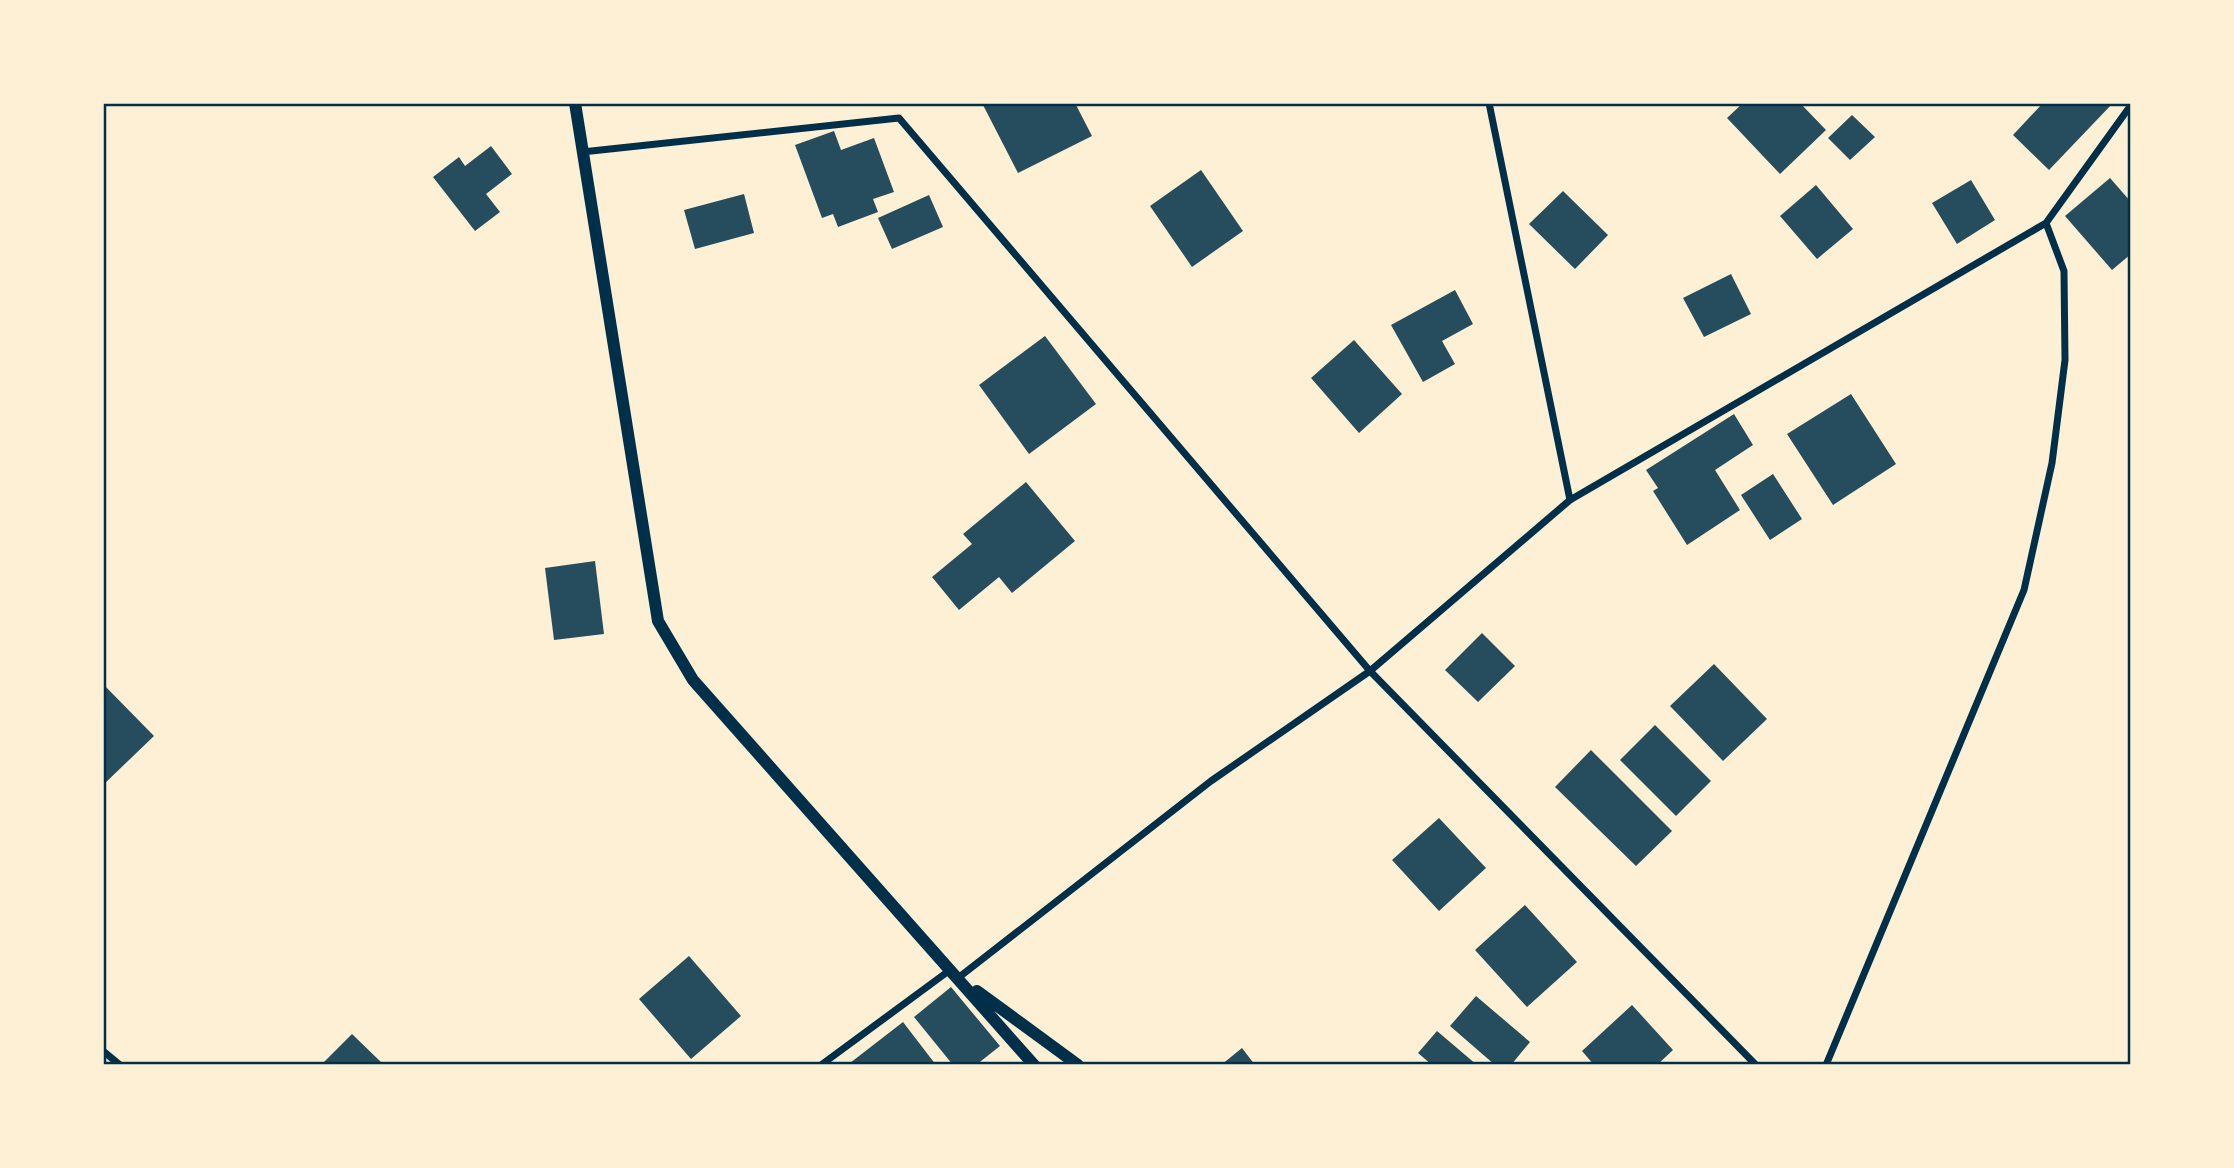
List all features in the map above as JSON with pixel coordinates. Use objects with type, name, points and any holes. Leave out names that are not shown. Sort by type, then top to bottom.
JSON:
[{"type":"street","points":[[575,103],[658,621],[693,680],[1034,1065]]},
{"type":"street","points":[[1489,103],[1570,500]]},
{"type":"street","points":[[821,1065],[955,973],[1211,781],[1370,671],[1570,500],[2046,223],[2131,105]]},
{"type":"street","points":[[582,152],[899,118],[1370,671],[1756,1065]]},
{"type":"street","points":[[1826,1065],[2024,590],[2052,463],[2065,360],[2064,271],[2046,223]]},
{"type":"street","points":[[955,973],[1078,1065]]},
{"type":"street","points":[[103,1051],[120,1065]]},
{"type":"building","points":[[982,103],[1075,103],[1092,136],[1018,173]]},
{"type":"building","points":[[1743,103],[1800,103],[1826,130],[1780,174],[1727,118]]},
{"type":"building","points":[[2043,103],[2113,103],[2049,170],[2013,135]]},
{"type":"building","points":[[1852,115],[1875,137],[1850,160],[1828,138]]},
{"type":"building","points":[[834,131],[841,150],[874,138],[894,192],[873,199],[878,212],[838,227],[833,214],[822,218],[795,145]]},
{"type":"building","points":[[491,146],[512,174],[486,194],[500,212],[475,231],[433,177],[459,157],[465,166]]},
{"type":"building","points":[[1201,170],[1243,231],[1192,267],[1150,206]]},
{"type":"building","points":[[2110,178],[2131,202],[2131,254],[2112,270],[2065,216]]},
{"type":"building","points":[[1971,180],[1995,220],[1957,244],[1932,203]]},
{"type":"building","points":[[1816,185],[1853,229],[1817,259],[1780,216]]},
{"type":"building","points":[[1563,191],[1608,235],[1575,269],[1529,224]]},
{"type":"building","points":[[744,194],[754,233],[695,249],[684,210]]},
{"type":"building","points":[[929,195],[943,227],[892,249],[878,218]]},
{"type":"building","points":[[1731,274],[1751,314],[1704,337],[1683,298]]},
{"type":"building","points":[[1455,290],[1473,324],[1442,341],[1455,364],[1423,382],[1391,325]]},
{"type":"building","points":[[1045,336],[1096,404],[1029,454],[979,385]]},
{"type":"building","points":[[1354,340],[1402,394],[1359,433],[1311,378]]},
{"type":"building","points":[[1851,394],[1896,464],[1833,505],[1787,434]]},
{"type":"building","points":[[1734,414],[1753,445],[1715,470],[1740,510],[1687,545],[1653,491],[1658,488],[1646,470]]},
{"type":"building","points":[[1773,474],[1802,519],[1770,540],[1741,495]]},
{"type":"building","points":[[1026,482],[1075,541],[1012,593],[999,577],[959,610],[932,577],[972,544],[963,534]]},
{"type":"building","points":[[595,561],[604,634],[554,640],[545,568]]},
{"type":"building","points":[[1482,633],[1515,666],[1478,702],[1445,670]]},
{"type":"building","points":[[1714,664],[1767,719],[1723,761],[1670,706]]},
{"type":"building","points":[[103,684],[154,736],[103,785]]},
{"type":"building","points":[[1655,725],[1711,781],[1676,816],[1620,760]]},
{"type":"building","points":[[1591,750],[1672,831],[1636,866],[1555,787]]},
{"type":"building","points":[[1439,818],[1486,868],[1439,911],[1392,860]]},
{"type":"building","points":[[1525,905],[1577,962],[1527,1007],[1475,950]]},
{"type":"building","points":[[689,956],[741,1016],[691,1059],[639,999]]},
{"type":"building","points":[[951,987],[1000,1046],[976,1065],[953,1065],[914,1017]]},
{"type":"building","points":[[1476,996],[1530,1042],[1511,1065],[1495,1065],[1450,1026]]},
{"type":"building","points":[[1632,1005],[1673,1050],[1657,1065],[1594,1065],[1582,1051]]},
{"type":"building","points":[[903,1022],[936,1065],[850,1063]]},
{"type":"building","points":[[1437,1031],[1477,1065],[1432,1065],[1418,1053]]},
{"type":"building","points":[[352,1034],[384,1065],[321,1065]]},
{"type":"building","points":[[1242,1048],[1255,1065],[1221,1065]]}]
